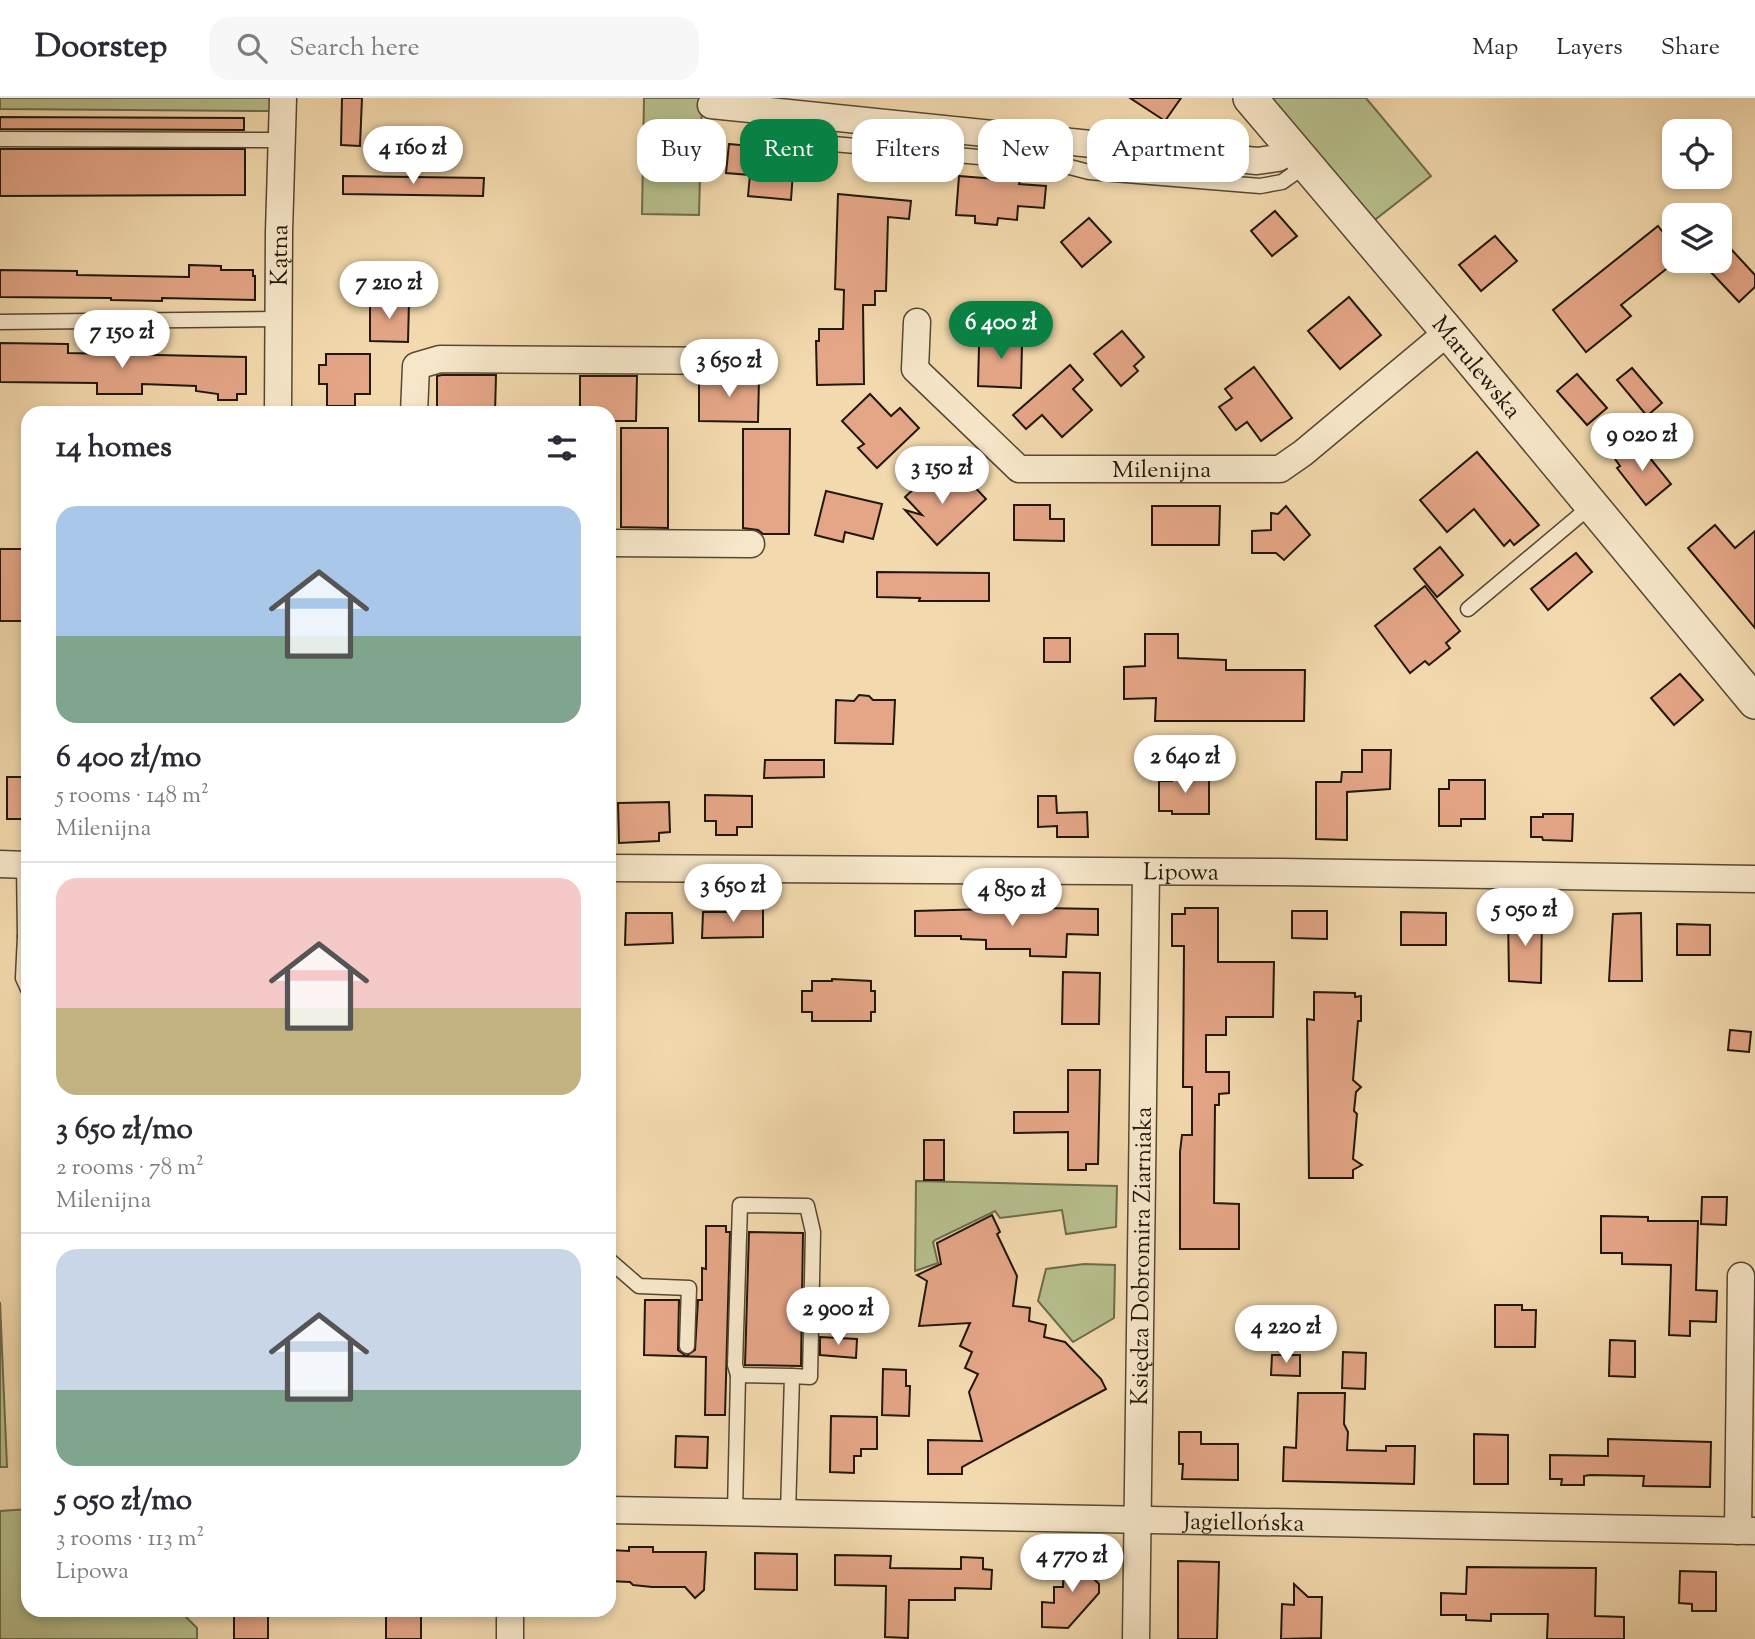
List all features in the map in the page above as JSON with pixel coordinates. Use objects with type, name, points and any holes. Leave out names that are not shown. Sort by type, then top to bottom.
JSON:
[{"type":"street","name":"Kątna","points":[[278,406],[283,98]]},
{"type":"street","name":"Marulewska","points":[[1250,98],[1755,702]]},
{"type":"street","points":[[711,105],[1257,161],[1300,155]]},
{"type":"street","name":"Milenijna","points":[[917,322],[915,369],[1019,469],[1280,468],[1303,453],[1448,332]]},
{"type":"street","points":[[414,406],[416,366],[440,359],[751,361]]},
{"type":"street","points":[[616,543],[751,544]]},
{"type":"street","name":"Lipowa","points":[[616,868],[1755,879]]},
{"type":"street","name":"Księdza Dobromira Ziarniaka","points":[[1136,1639],[1146,872]]},
{"type":"street","points":[[1741,1276],[1746,1531]]},
{"type":"street","name":"Jagiellońska","points":[[616,1510],[1746,1531]]},
{"type":"street","points":[[510,1617],[510,1639]]},
{"type":"lane","points":[[0,139],[282,140]]},
{"type":"lane","points":[[0,322],[278,319]]},
{"type":"lane","points":[[1468,609],[1592,505]]},
{"type":"lane","points":[[17,864],[21,896]]},
{"type":"lane","points":[[736,1512],[738,1375],[735,1365],[740,1205],[807,1206],[813,1232],[810,1377],[738,1375]]},
{"type":"lane","points":[[616,1266],[639,1286],[689,1288],[688,1346]]},
{"type":"lane","points":[[788,1513],[792,1376]]},
{"type":"green space","points":[[0,98],[270,98],[270,111],[0,109]]},
{"type":"green space","points":[[644,98],[702,98],[701,119],[644,119]]},
{"type":"green space","points":[[1267,98],[1366,98],[1431,176],[1372,222]]},
{"type":"green space","points":[[643,182],[700,182],[699,215],[642,214]]},
{"type":"green space","points":[[916,1181],[1117,1186],[1116,1227],[1066,1234],[1062,1210],[1000,1218],[995,1211],[935,1240],[933,1242],[938,1263],[915,1271]]},
{"type":"green space","points":[[1084,1264],[1115,1265],[1114,1318],[1073,1342],[1038,1301],[1046,1269]]},
{"type":"green space","points":[[0,1302],[7,1467],[0,1467]]},
{"type":"green space","points":[[21,1510],[21,1617],[186,1617],[197,1628],[197,1639],[0,1639],[0,1511]]},
{"type":"building","points":[[342,98],[362,98],[360,146],[341,145]]},
{"type":"building","points":[[1130,98],[1181,98],[1166,119],[1162,119]]},
{"type":"building","points":[[0,117],[244,118],[244,130],[0,129]]},
{"type":"building","points":[[729,144],[740,145],[740,174],[726,173]]},
{"type":"building","points":[[0,149],[245,149],[245,195],[0,196]]},
{"type":"building","points":[[343,176],[484,178],[483,196],[343,194]]},
{"type":"building","points":[[964,176],[978,178],[978,182],[1020,182],[1019,184],[1046,186],[1044,208],[1018,206],[1017,220],[998,218],[997,225],[975,223],[975,216],[956,215],[959,182],[964,182]]},
{"type":"building","points":[[749,182],[792,182],[791,200],[748,196]]},
{"type":"building","points":[[838,194],[911,201],[909,219],[888,217],[886,291],[875,291],[875,305],[863,305],[864,384],[817,385],[816,341],[819,341],[819,329],[843,329],[844,290],[835,289]]},
{"type":"building","points":[[1275,211],[1297,236],[1272,256],[1251,231]]},
{"type":"building","points":[[1089,218],[1111,242],[1082,267],[1061,242]]},
{"type":"building","points":[[1658,226],[1662,231],[1662,272],[1621,305],[1631,316],[1586,352],[1553,310]]},
{"type":"building","points":[[1495,236],[1517,261],[1481,291],[1459,265]]},
{"type":"building","points":[[1732,250],[1755,275],[1755,287],[1739,302],[1712,273],[1732,273]]},
{"type":"building","points":[[189,265],[221,266],[221,270],[253,270],[255,300],[0,297],[0,270],[77,271],[77,275],[189,277]]},
{"type":"building","points":[[1349,297],[1381,335],[1340,369],[1308,331]]},
{"type":"building","points":[[370,300],[409,301],[408,342],[370,341]]},
{"type":"building","points":[[1008,326],[1022,344],[1021,388],[978,386],[979,346],[986,346],[986,335],[1001,336]]},
{"type":"building","points":[[1122,331],[1144,357],[1134,366],[1138,371],[1121,386],[1094,354]]},
{"type":"building","points":[[0,343],[68,344],[68,353],[246,357],[246,394],[237,394],[237,400],[218,400],[218,394],[196,391],[196,386],[142,384],[142,394],[97,394],[97,383],[0,382]]},
{"type":"building","points":[[326,354],[370,354],[370,394],[355,394],[355,406],[327,406],[327,384],[319,384],[319,365],[326,365]]},
{"type":"building","points":[[1070,365],[1083,380],[1073,389],[1092,410],[1062,437],[1042,415],[1026,429],[1013,415]]},
{"type":"building","points":[[1254,367],[1292,418],[1261,441],[1247,422],[1236,430],[1219,407],[1232,398],[1225,389]]},
{"type":"building","points":[[1632,368],[1662,403],[1647,416],[1617,380]]},
{"type":"building","points":[[1577,374],[1607,408],[1587,425],[1557,391]]},
{"type":"building","points":[[496,375],[495,406],[437,406],[437,376]]},
{"type":"building","points":[[580,376],[637,376],[636,421],[616,421],[616,406],[580,406]]},
{"type":"building","points":[[699,376],[759,377],[758,422],[699,421]]},
{"type":"building","points":[[870,394],[891,416],[900,408],[919,428],[877,468],[858,448],[864,444],[842,421]]},
{"type":"building","points":[[621,428],[668,428],[668,528],[621,527]]},
{"type":"building","points":[[743,429],[790,429],[789,534],[763,534],[758,530],[743,528]]},
{"type":"building","points":[[1637,442],[1671,484],[1646,505],[1617,468],[1620,466],[1615,459]]},
{"type":"building","points":[[1477,452],[1539,525],[1514,545],[1510,540],[1504,546],[1474,509],[1447,532],[1420,500]]},
{"type":"building","points":[[931,473],[948,491],[953,486],[957,490],[968,480],[986,499],[937,545],[905,510],[922,515],[905,497]]},
{"type":"building","points":[[826,491],[882,504],[873,539],[845,532],[843,542],[815,535]]},
{"type":"building","points":[[1014,505],[1050,505],[1050,519],[1064,519],[1064,541],[1014,540]]},
{"type":"building","points":[[1152,506],[1220,506],[1219,545],[1152,545]]},
{"type":"building","points":[[1286,506],[1310,535],[1284,560],[1276,553],[1252,553],[1252,531],[1271,530],[1271,513],[1278,514]]},
{"type":"building","points":[[1715,525],[1735,548],[1755,531],[1755,628],[1688,548]]},
{"type":"building","points":[[1440,547],[1463,575],[1437,597],[1414,569]]},
{"type":"building","points":[[0,549],[21,549],[21,621],[0,621]]},
{"type":"building","points":[[1576,553],[1592,572],[1548,610],[1531,589]]},
{"type":"building","points":[[877,572],[989,573],[989,601],[919,601],[920,598],[877,597]]},
{"type":"building","points":[[1425,586],[1460,631],[1446,643],[1450,648],[1429,665],[1425,661],[1410,673],[1375,626]]},
{"type":"building","points":[[1145,634],[1178,634],[1178,658],[1226,660],[1226,670],[1305,670],[1304,721],[1155,721],[1156,698],[1124,699],[1124,667],[1145,666]]},
{"type":"building","points":[[1044,638],[1070,638],[1070,662],[1044,662]]},
{"type":"building","points":[[1680,674],[1703,700],[1674,725],[1651,698]]},
{"type":"building","points":[[859,695],[869,696],[873,700],[895,700],[893,744],[835,743],[836,700],[854,701]]},
{"type":"building","points":[[1362,750],[1391,750],[1390,789],[1347,792],[1347,840],[1316,839],[1316,782],[1341,782],[1342,772],[1362,772]]},
{"type":"building","points":[[765,760],[824,760],[824,777],[764,778]]},
{"type":"building","points":[[1186,772],[1195,772],[1200,779],[1209,779],[1209,814],[1172,814],[1172,811],[1159,811],[1159,781],[1172,781],[1172,778],[1180,778]]},
{"type":"building","points":[[7,777],[21,777],[21,819],[7,819]]},
{"type":"building","points":[[1449,780],[1485,780],[1485,819],[1461,819],[1461,826],[1439,826],[1439,789],[1449,789]]},
{"type":"building","points":[[705,795],[752,796],[752,827],[737,827],[737,835],[716,835],[716,821],[705,821]]},
{"type":"building","points":[[1038,796],[1056,796],[1057,813],[1087,812],[1088,837],[1057,837],[1057,826],[1038,827]]},
{"type":"building","points":[[669,802],[670,832],[659,833],[659,841],[619,843],[618,803]]},
{"type":"building","points":[[1543,814],[1573,814],[1572,841],[1531,837],[1531,817],[1543,817]]},
{"type":"building","points":[[1041,908],[1098,909],[1098,935],[1067,934],[1066,957],[1030,956],[1030,949],[986,949],[986,940],[961,939],[961,936],[915,936],[915,911],[1041,911]]},
{"type":"building","points":[[1185,908],[1218,908],[1218,962],[1274,962],[1273,1017],[1226,1017],[1226,1035],[1206,1035],[1206,1072],[1229,1072],[1229,1093],[1219,1094],[1219,1105],[1215,1105],[1214,1203],[1239,1204],[1239,1249],[1180,1249],[1180,1152],[1182,1135],[1192,1135],[1192,1087],[1183,1087],[1184,946],[1172,946],[1172,914],[1185,914]]},
{"type":"building","points":[[727,909],[763,909],[763,937],[702,938],[703,912],[727,912]]},
{"type":"building","points":[[1292,911],[1327,911],[1327,939],[1292,938]]},
{"type":"building","points":[[1401,912],[1446,913],[1446,945],[1401,945]]},
{"type":"building","points":[[626,913],[672,913],[673,943],[625,945]]},
{"type":"building","points":[[1641,913],[1642,981],[1609,981],[1613,914]]},
{"type":"building","points":[[1508,914],[1542,914],[1541,983],[1509,981]]},
{"type":"building","points":[[1677,924],[1710,925],[1710,955],[1677,955]]},
{"type":"building","points":[[1063,972],[1100,973],[1099,1024],[1062,1024]]},
{"type":"building","points":[[812,981],[871,981],[871,991],[875,991],[875,1012],[871,1012],[871,1021],[812,1021],[812,1012],[802,1012],[802,991],[812,991]]},
{"type":"building","points":[[1314,992],[1355,993],[1355,997],[1361,996],[1361,1021],[1358,1021],[1353,1080],[1361,1087],[1356,1092],[1353,1159],[1362,1165],[1353,1170],[1353,1178],[1309,1178],[1307,1019],[1314,1020]]},
{"type":"building","points":[[1730,1030],[1751,1032],[1749,1052],[1728,1050]]},
{"type":"building","points":[[1068,1070],[1100,1070],[1098,1164],[1086,1164],[1086,1170],[1068,1170],[1068,1132],[1014,1133],[1014,1112],[1068,1112]]},
{"type":"building","points":[[924,1140],[944,1140],[944,1180],[924,1180]]},
{"type":"building","points":[[1702,1197],[1727,1197],[1726,1225],[1701,1224]]},
{"type":"building","points":[[992,1215],[1000,1232],[997,1234],[1017,1276],[1013,1306],[1030,1308],[1029,1321],[1046,1325],[1044,1337],[1065,1342],[1101,1379],[1106,1389],[962,1467],[962,1474],[928,1474],[928,1440],[982,1441],[969,1392],[978,1374],[965,1368],[972,1352],[960,1346],[970,1323],[919,1326],[927,1281],[917,1275],[941,1264],[937,1243]]},
{"type":"building","points":[[1601,1216],[1648,1217],[1648,1221],[1698,1221],[1696,1290],[1717,1291],[1716,1322],[1690,1321],[1690,1336],[1669,1335],[1671,1265],[1622,1264],[1622,1253],[1601,1253]]},
{"type":"building","points":[[706,1226],[726,1226],[726,1232],[730,1232],[725,1415],[705,1415],[706,1357],[644,1355],[645,1300],[679,1300],[678,1350],[686,1356],[695,1350],[698,1300],[702,1300],[702,1268],[706,1269]]},
{"type":"building","points":[[749,1232],[803,1233],[801,1366],[745,1365]]},
{"type":"building","points":[[1495,1305],[1522,1305],[1522,1310],[1536,1310],[1535,1347],[1495,1347]]},
{"type":"building","points":[[820,1337],[857,1339],[856,1358],[820,1355]]},
{"type":"building","points":[[1610,1340],[1635,1341],[1635,1377],[1609,1376]]},
{"type":"building","points":[[1343,1352],[1366,1353],[1365,1389],[1342,1388]]},
{"type":"building","points":[[1272,1355],[1300,1355],[1300,1376],[1271,1375]]},
{"type":"building","points":[[883,1369],[906,1370],[906,1386],[910,1386],[909,1416],[882,1415]]},
{"type":"building","points":[[1298,1393],[1345,1393],[1347,1450],[1386,1451],[1386,1446],[1415,1446],[1414,1484],[1283,1481],[1284,1447],[1296,1448]]},
{"type":"building","points":[[831,1416],[877,1417],[877,1449],[861,1449],[861,1456],[854,1456],[854,1473],[830,1472]]},
{"type":"building","points":[[1179,1432],[1201,1432],[1201,1444],[1238,1444],[1238,1480],[1182,1479]]},
{"type":"building","points":[[1474,1434],[1508,1435],[1508,1484],[1474,1484]]},
{"type":"building","points":[[676,1436],[708,1437],[707,1468],[675,1467]]},
{"type":"building","points":[[1608,1439],[1711,1442],[1710,1487],[1643,1486],[1644,1476],[1590,1475],[1584,1476],[1584,1485],[1561,1485],[1562,1479],[1550,1479],[1550,1455],[1608,1456]]},
{"type":"building","points":[[629,1547],[653,1547],[653,1552],[706,1552],[704,1590],[695,1598],[685,1587],[652,1587],[616,1581],[616,1550],[629,1551]]},
{"type":"building","points":[[755,1553],[797,1554],[797,1590],[755,1589]]},
{"type":"building","points":[[835,1555],[891,1556],[890,1568],[961,1569],[961,1557],[983,1558],[983,1569],[992,1570],[991,1589],[955,1588],[955,1600],[909,1600],[908,1638],[885,1637],[886,1586],[835,1585]]},
{"type":"building","points":[[1064,1559],[1095,1560],[1095,1580],[1099,1584],[1099,1593],[1068,1628],[1042,1627],[1042,1602],[1054,1603],[1054,1587],[1063,1587]]},
{"type":"building","points":[[1178,1561],[1219,1562],[1217,1639],[1178,1639]]},
{"type":"building","points":[[1467,1567],[1596,1568],[1595,1616],[1624,1617],[1624,1639],[1547,1639],[1548,1614],[1491,1614],[1491,1621],[1466,1620],[1466,1615],[1441,1615],[1441,1593],[1466,1594]]},
{"type":"building","points":[[1680,1571],[1716,1572],[1716,1611],[1692,1611],[1692,1604],[1679,1603]]},
{"type":"building","points":[[1294,1584],[1308,1597],[1322,1597],[1321,1638],[1281,1639],[1282,1604],[1294,1605]]},
{"type":"building","points":[[234,1617],[268,1617],[268,1639],[234,1639]]},
{"type":"building","points":[[386,1617],[421,1617],[421,1639],[386,1639]]}]
